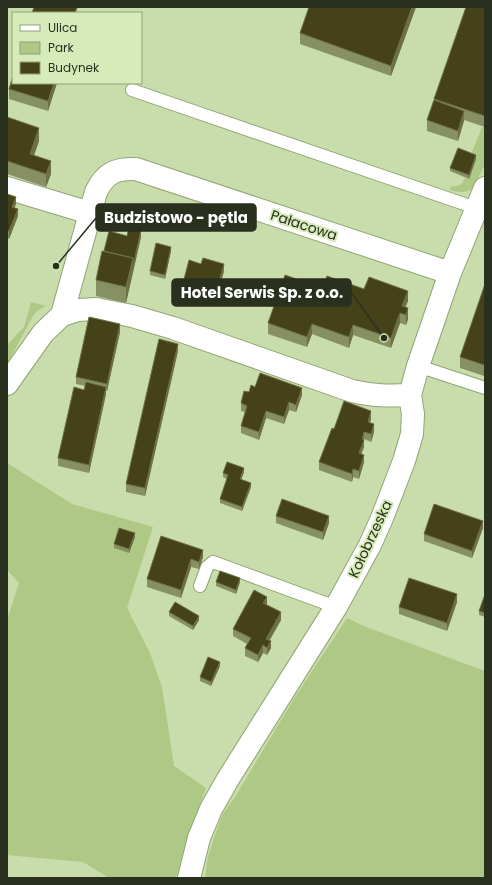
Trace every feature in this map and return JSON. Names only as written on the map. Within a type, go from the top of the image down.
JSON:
[{"type":"street","name":"Pałacowa","points":[[62,315],[96,192],[104,179],[112,172],[124,169],[136,169],[450,273]]},
{"type":"street","points":[[7,188],[90,213]]},
{"type":"street","name":"Kołobrzeska","points":[[190,872],[199,838],[211,809],[228,779],[336,606],[370,545],[404,461],[412,434],[413,414],[410,395],[418,366],[450,273],[485,188]]},
{"type":"street","points":[[7,384],[43,333],[62,315],[78,310],[96,309],[132,316],[181,331],[352,391],[379,396],[410,395]]},
{"type":"lane","points":[[132,90],[476,208]]},
{"type":"lane","points":[[418,366],[485,388]]},
{"type":"lane","points":[[200,586],[207,567],[213,562],[336,606]]},
{"type":"green space","points":[[482,127],[485,127],[485,164],[473,188],[464,192],[450,190],[451,186],[460,185],[465,178],[469,179],[476,159],[470,157]]},
{"type":"green space","points":[[31,302],[46,306],[37,311],[33,316],[7,364],[7,345],[24,327]]},
{"type":"green space","points":[[7,463],[72,504],[153,527],[127,608],[150,653],[162,687],[174,766],[206,788],[176,878],[109,878],[83,862],[7,855],[7,620],[19,583],[7,570]]},
{"type":"green space","points":[[347,618],[366,627],[485,671],[485,878],[205,878],[208,856],[222,815],[235,797],[295,697]]},
{"type":"building","points":[[34,7],[77,8],[75,12],[32,12]]},
{"type":"building","points":[[309,7],[412,7],[391,66],[300,33]]},
{"type":"building","points":[[466,7],[485,7],[485,116],[434,99]]},
{"type":"building","points":[[12,79],[12,84],[54,84],[48,101],[9,89]]},
{"type":"building","points":[[434,100],[464,111],[458,131],[427,120]]},
{"type":"building","points":[[7,117],[39,128],[30,154],[51,161],[46,174],[7,161]]},
{"type":"building","points":[[458,148],[476,155],[469,175],[450,168]]},
{"type":"building","points":[[7,194],[16,197],[12,207],[18,209],[9,231],[7,231]]},
{"type":"building","points":[[129,227],[141,230],[133,266],[133,258],[104,251],[109,231],[127,236]]},
{"type":"building","points":[[156,243],[171,247],[165,275],[150,271]]},
{"type":"building","points":[[102,251],[133,258],[126,287],[96,280]]},
{"type":"building","points":[[203,258],[224,264],[215,296],[195,292],[196,287],[183,283],[189,260],[201,264]]},
{"type":"building","points":[[285,275],[322,288],[327,276],[364,289],[369,277],[408,291],[402,306],[408,308],[406,315],[400,313],[391,338],[353,325],[349,337],[312,324],[307,337],[268,323]]},
{"type":"building","points":[[485,284],[485,363],[484,365],[460,357]]},
{"type":"building","points":[[89,317],[120,324],[107,384],[76,377]]},
{"type":"building","points":[[159,339],[178,344],[145,488],[126,484]]},
{"type":"building","points":[[260,373],[302,388],[296,405],[289,402],[284,417],[266,411],[259,432],[241,426],[247,406],[241,403],[244,391],[249,392],[251,385],[255,387]]},
{"type":"building","points":[[86,382],[106,387],[89,465],[58,458],[74,387],[84,390]]},
{"type":"building","points":[[344,401],[371,411],[368,422],[374,424],[371,434],[364,432],[362,439],[364,440],[359,453],[364,455],[359,471],[353,469],[352,474],[319,462],[332,428],[334,429]]},
{"type":"building","points":[[227,462],[244,468],[240,479],[251,483],[242,507],[220,499],[228,475],[223,473]]},
{"type":"building","points":[[282,499],[329,516],[323,532],[276,516]]},
{"type":"building","points":[[434,504],[483,521],[472,551],[424,534]]},
{"type":"building","points":[[119,528],[135,533],[129,549],[114,544]]},
{"type":"building","points":[[161,536],[203,550],[199,562],[191,559],[181,590],[147,579]]},
{"type":"building","points":[[220,571],[240,578],[236,590],[216,582]]},
{"type":"building","points":[[409,578],[457,594],[447,623],[399,607]]},
{"type":"building","points":[[254,590],[267,597],[263,603],[281,612],[266,639],[271,641],[267,648],[263,645],[258,655],[245,648],[251,638],[233,629]]},
{"type":"building","points":[[485,597],[485,613],[479,611]]},
{"type":"building","points":[[175,602],[199,616],[193,626],[169,612]]},
{"type":"building","points":[[208,657],[220,662],[211,682],[200,677]]},
{"type":"place","name":"Budzistowo - pętla","points":[[56,266]]},
{"type":"place","name":"Hotel Serwis Sp. z o.o.","points":[[384,338]]}]
